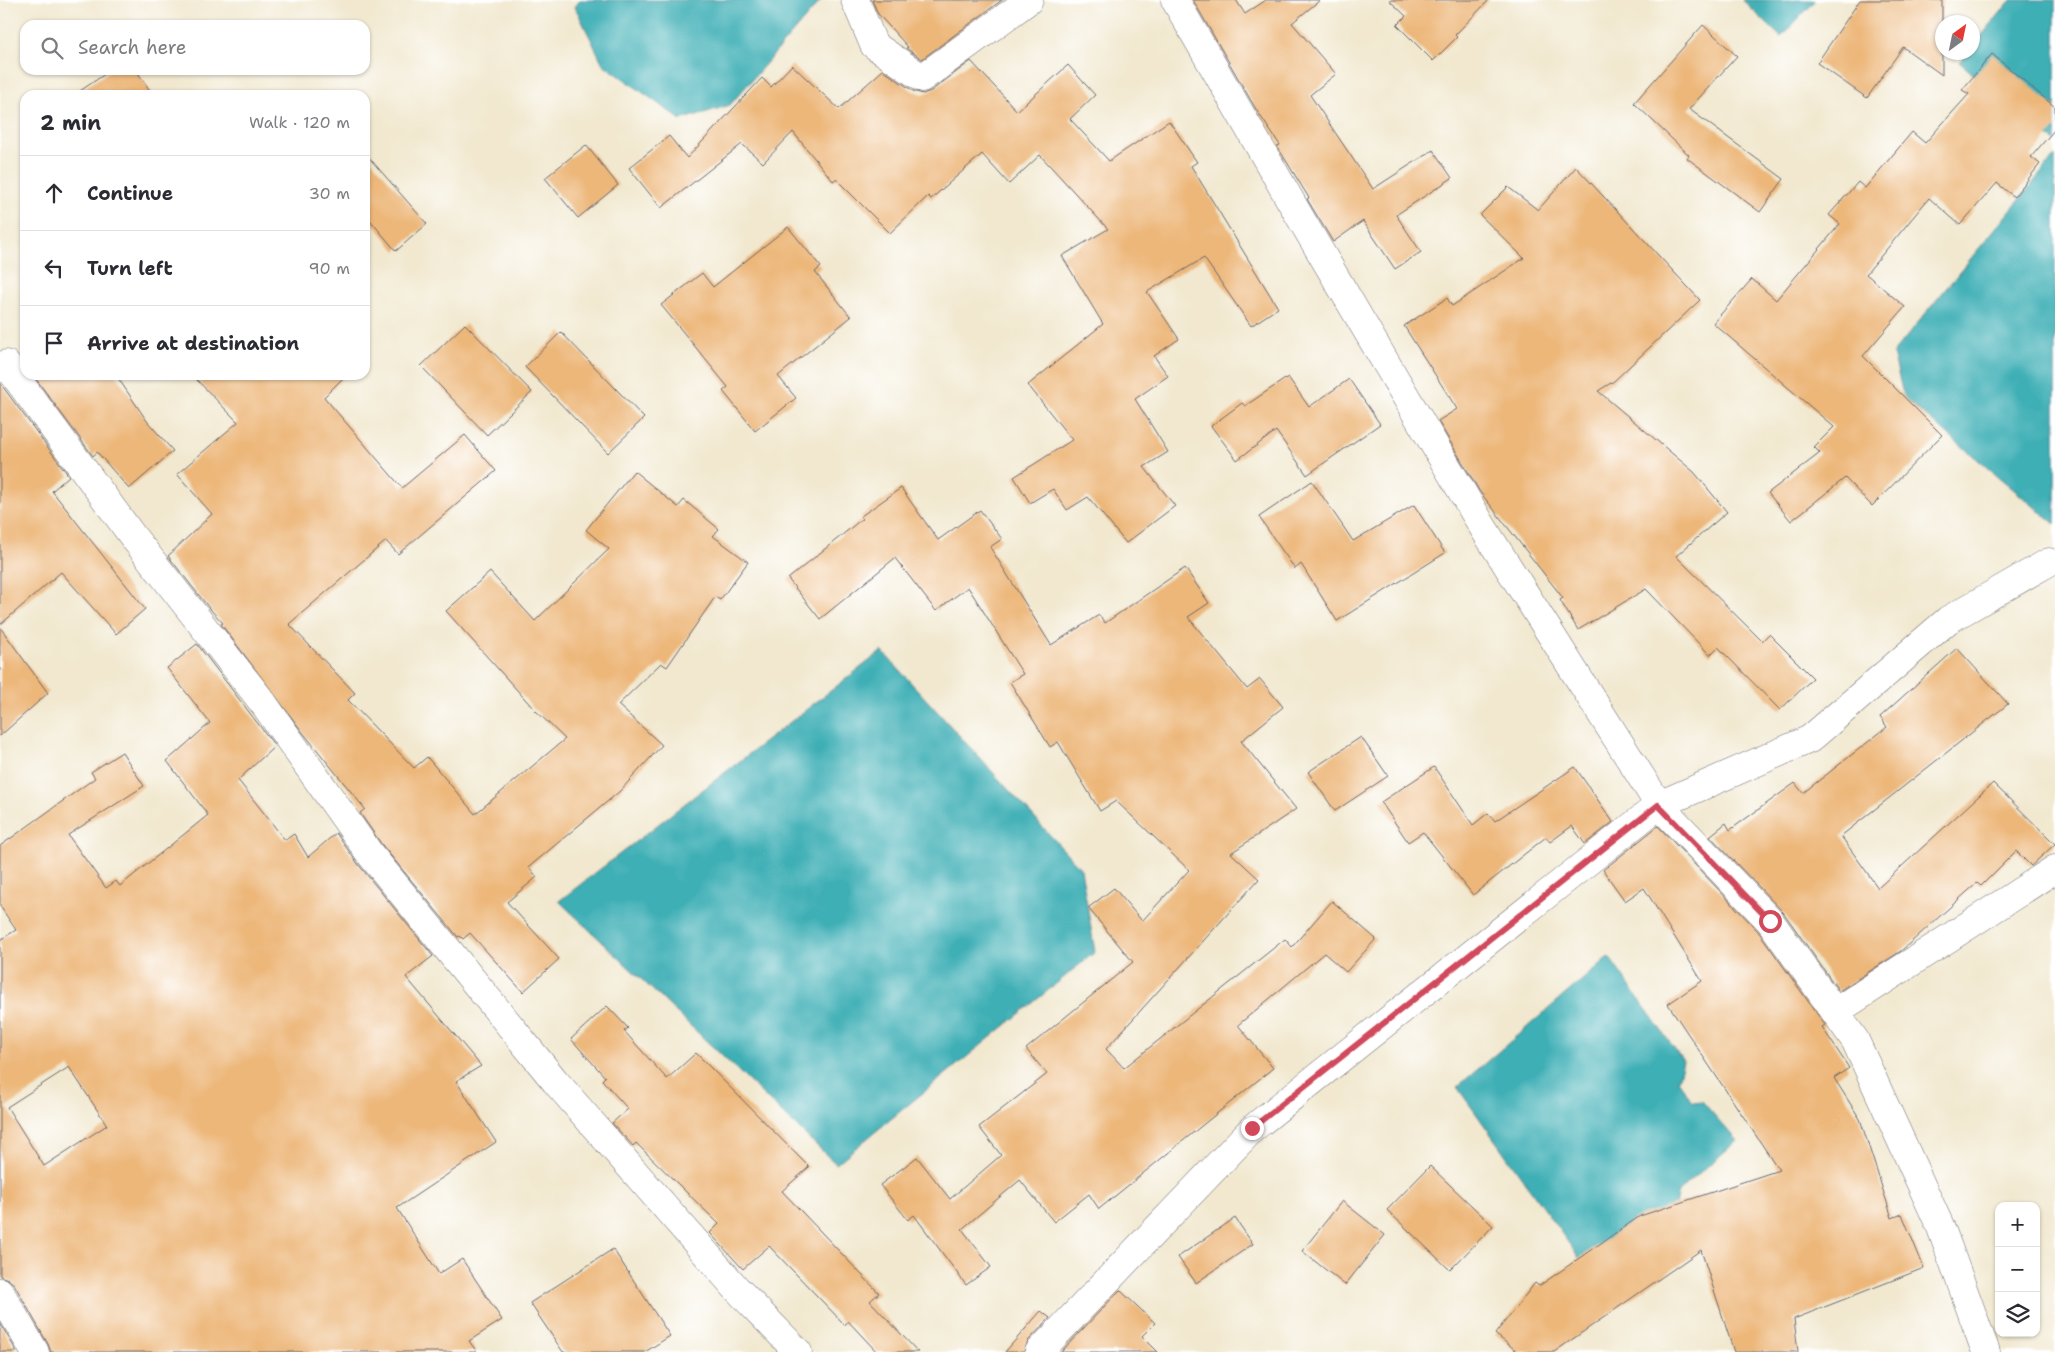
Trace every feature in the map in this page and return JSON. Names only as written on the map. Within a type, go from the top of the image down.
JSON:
[{"type":"street","points":[[855,0],[874,45],[922,78],[1030,0]]},
{"type":"street","points":[[1175,0],[1301,220],[1484,529],[1658,805],[1770,921],[1855,1040],[1941,1228],[1986,1352]]},
{"type":"street","points":[[2,363],[134,538],[264,704],[370,854],[555,1081],[736,1288],[798,1352]]},
{"type":"street","points":[[1039,1352],[1252,1128],[1658,805],[1810,739],[1948,620],[2049,562]]},
{"type":"street","points":[[1835,1012],[2055,868]]},
{"type":"street","points":[[0,1292],[35,1352]]},
{"type":"water","points":[[580,0],[821,0],[730,105],[681,120],[603,64],[575,7]]},
{"type":"water","points":[[1742,0],[1816,0],[1781,37]]},
{"type":"water","points":[[2011,0],[2055,0],[2055,142],[1959,62],[1961,60],[1980,60],[1980,38]]},
{"type":"water","points":[[2055,156],[2055,524],[1904,398],[1893,353]]},
{"type":"water","points":[[882,651],[1081,869],[1095,952],[836,1164],[559,901]]},
{"type":"water","points":[[1609,957],[1683,1061],[1678,1081],[1693,1102],[1702,1101],[1737,1141],[1678,1192],[1670,1229],[1590,1273],[1457,1087]]},
{"type":"building","points":[[872,0],[1002,0],[922,59],[906,48],[908,47],[878,14]]},
{"type":"building","points":[[1193,0],[1236,0],[1245,14],[1266,0],[1320,0],[1292,23],[1336,74],[1310,95],[1373,189],[1433,150],[1452,178],[1396,215],[1421,252],[1395,269],[1363,221],[1333,242],[1277,146],[1280,145],[1257,111]]},
{"type":"building","points":[[1389,0],[1489,0],[1433,61],[1397,25],[1406,16]]},
{"type":"building","points":[[1860,0],[1942,0],[1942,15],[1935,15],[1935,60],[1942,60],[1942,75],[1903,47],[1867,98],[1817,63]]},
{"type":"building","points":[[1703,25],[1737,56],[1689,109],[1784,179],[1760,212],[1687,158],[1689,155],[1634,103]]},
{"type":"building","points":[[1992,54],[2055,107],[2055,129],[2031,157],[2040,164],[2014,197],[1997,183],[1960,225],[1929,198],[1866,274],[1905,307],[1863,356],[1942,435],[1872,506],[1845,478],[1791,521],[1768,493],[1820,453],[1814,447],[1834,427],[1713,323],[1752,279],[1776,300],[1840,224],[1829,215],[1858,182],[1865,188],[1912,132],[1925,143],[1969,94],[1962,90]]},
{"type":"building","points":[[971,61],[1017,111],[1068,65],[1095,95],[1070,119],[1109,161],[1169,121],[1197,162],[1191,166],[1278,308],[1251,326],[1204,258],[1147,292],[1179,339],[1154,356],[1168,376],[1135,399],[1168,452],[1144,467],[1175,506],[1126,543],[1088,497],[1067,510],[1053,489],[1030,503],[1014,477],[1072,440],[1028,385],[1103,324],[1062,256],[1108,229],[1040,155],[1009,184],[982,154],[931,199],[928,196],[890,233],[836,179],[833,181],[793,132],[763,163],[742,144],[661,208],[629,168],[669,136],[687,158],[762,78],[771,87],[792,65],[839,109],[883,70],[913,91],[923,94],[931,91]]},
{"type":"building","points":[[104,75],[139,75],[150,90],[81,90]]},
{"type":"building","points":[[586,145],[618,185],[578,218],[545,178]]},
{"type":"building","points":[[370,159],[427,224],[396,251],[370,220]]},
{"type":"building","points":[[1576,167],[1700,300],[1614,381],[1598,391],[1694,472],[1727,512],[1676,556],[1762,641],[1769,634],[1813,678],[1780,710],[1718,647],[1710,655],[1646,589],[1578,630],[1560,600],[1563,598],[1480,492],[1438,421],[1457,409],[1404,326],[1447,298],[1452,306],[1524,258],[1480,215],[1508,187],[1538,210]]},
{"type":"building","points":[[788,227],[821,267],[815,272],[851,317],[778,376],[796,398],[755,431],[723,391],[728,387],[661,305],[702,273],[713,287]]},
{"type":"building","points":[[465,324],[532,392],[487,435],[421,366]]},
{"type":"building","points":[[561,332],[644,418],[608,453],[525,367]]},
{"type":"building","points":[[1288,377],[1309,407],[1349,379],[1380,424],[1307,475],[1276,431],[1237,460],[1211,426],[1242,403],[1245,406]]},
{"type":"building","points":[[37,380],[119,380],[147,421],[173,451],[129,489],[97,452],[93,456]]},
{"type":"building","points":[[197,380],[341,380],[324,397],[402,488],[465,435],[496,471],[398,554],[386,541],[289,624],[355,693],[348,700],[414,768],[427,757],[475,814],[565,739],[534,709],[446,611],[490,572],[535,621],[609,549],[586,530],[634,471],[678,507],[684,500],[719,529],[713,536],[748,562],[720,600],[715,597],[667,667],[661,663],[618,705],[662,745],[620,791],[529,867],[537,877],[507,902],[559,959],[523,992],[470,933],[463,939],[460,936],[458,937],[382,845],[360,813],[365,809],[301,730],[221,624],[223,623],[168,556],[212,514],[177,474],[238,422]]},
{"type":"building","points":[[0,383],[69,476],[52,491],[145,609],[116,634],[61,572],[0,625]]},
{"type":"building","points":[[1312,481],[1353,541],[1414,505],[1445,553],[1337,621],[1301,564],[1295,569],[1259,517]]},
{"type":"building","points":[[901,488],[938,540],[980,510],[1002,539],[990,547],[1051,645],[1099,615],[1105,623],[1185,568],[1209,603],[1188,617],[1247,689],[1260,679],[1283,707],[1241,741],[1296,809],[1231,853],[1259,879],[1106,1049],[1124,1068],[1285,939],[1292,947],[1332,901],[1376,939],[1346,972],[1324,953],[1238,1025],[1273,1068],[1099,1209],[1089,1194],[1054,1222],[1020,1180],[962,1229],[991,1267],[966,1285],[914,1215],[908,1220],[880,1185],[917,1157],[950,1199],[1001,1155],[979,1127],[1047,1074],[1026,1049],[1133,962],[1088,908],[1114,888],[1142,921],[1189,870],[1116,801],[1100,811],[1058,742],[1050,747],[1010,682],[1023,674],[968,587],[936,611],[895,558],[820,619],[788,579],[863,518],[861,516]]},
{"type":"building","points":[[0,627],[48,693],[0,736]]},
{"type":"building","points":[[197,644],[275,746],[238,780],[285,840],[294,834],[308,857],[336,833],[358,864],[433,956],[406,977],[481,1066],[456,1081],[496,1142],[397,1208],[439,1274],[462,1259],[502,1320],[469,1341],[477,1352],[51,1352],[14,1284],[0,1276],[0,940],[16,930],[0,906],[0,846],[95,778],[91,772],[122,752],[144,786],[68,835],[106,888],[116,881],[120,886],[208,815],[167,761],[210,723],[167,668]],"holes":[[[69,1067],[107,1125],[44,1166],[7,1107]]]},
{"type":"building","points":[[1957,648],[2008,704],[1841,836],[1878,888],[1993,783],[2055,844],[2031,866],[2016,851],[1981,886],[1977,883],[1901,951],[1839,991],[1783,912],[1710,836],[1726,823],[1730,830],[1795,783],[1803,793],[1887,727],[1880,717]]},
{"type":"building","points":[[1361,737],[1388,776],[1335,811],[1308,772]]},
{"type":"building","points":[[1434,767],[1473,825],[1488,813],[1495,821],[1575,767],[1613,822],[1585,844],[1572,826],[1550,842],[1546,837],[1473,895],[1423,832],[1408,842],[1381,802]]},
{"type":"building","points":[[1658,826],[1758,931],[1825,1025],[1822,1027],[1849,1068],[1834,1078],[1860,1119],[1892,1218],[1902,1214],[1924,1268],[1794,1319],[1798,1352],[1734,1352],[1701,1250],[1554,1352],[1518,1352],[1495,1334],[1535,1283],[1539,1286],[1640,1216],[1779,1170],[1668,1004],[1702,981],[1644,888],[1625,901],[1603,870]]},
{"type":"building","points":[[607,1006],[628,1028],[624,1031],[667,1079],[696,1053],[809,1167],[782,1191],[879,1293],[870,1301],[918,1352],[877,1352],[848,1321],[845,1325],[769,1246],[743,1269],[710,1233],[719,1224],[636,1143],[633,1146],[612,1123],[628,1109],[602,1080],[605,1077],[571,1039]]},
{"type":"building","points":[[1430,1166],[1493,1226],[1450,1270],[1387,1210]]},
{"type":"building","points":[[1342,1201],[1385,1235],[1345,1285],[1302,1251]]},
{"type":"building","points":[[1235,1218],[1253,1244],[1196,1283],[1178,1257]]},
{"type":"building","points":[[613,1249],[670,1336],[645,1352],[563,1352],[530,1303]]},
{"type":"building","points":[[1120,1290],[1155,1323],[1142,1336],[1158,1352],[1061,1352]]},
{"type":"building","points":[[1041,1311],[1050,1318],[1028,1341],[1024,1352],[1005,1352]]},
{"type":"building","points":[[0,1323],[17,1352],[0,1352]]},
{"type":"route","points":[[1252,1128],[1658,805],[1770,921]]}]
